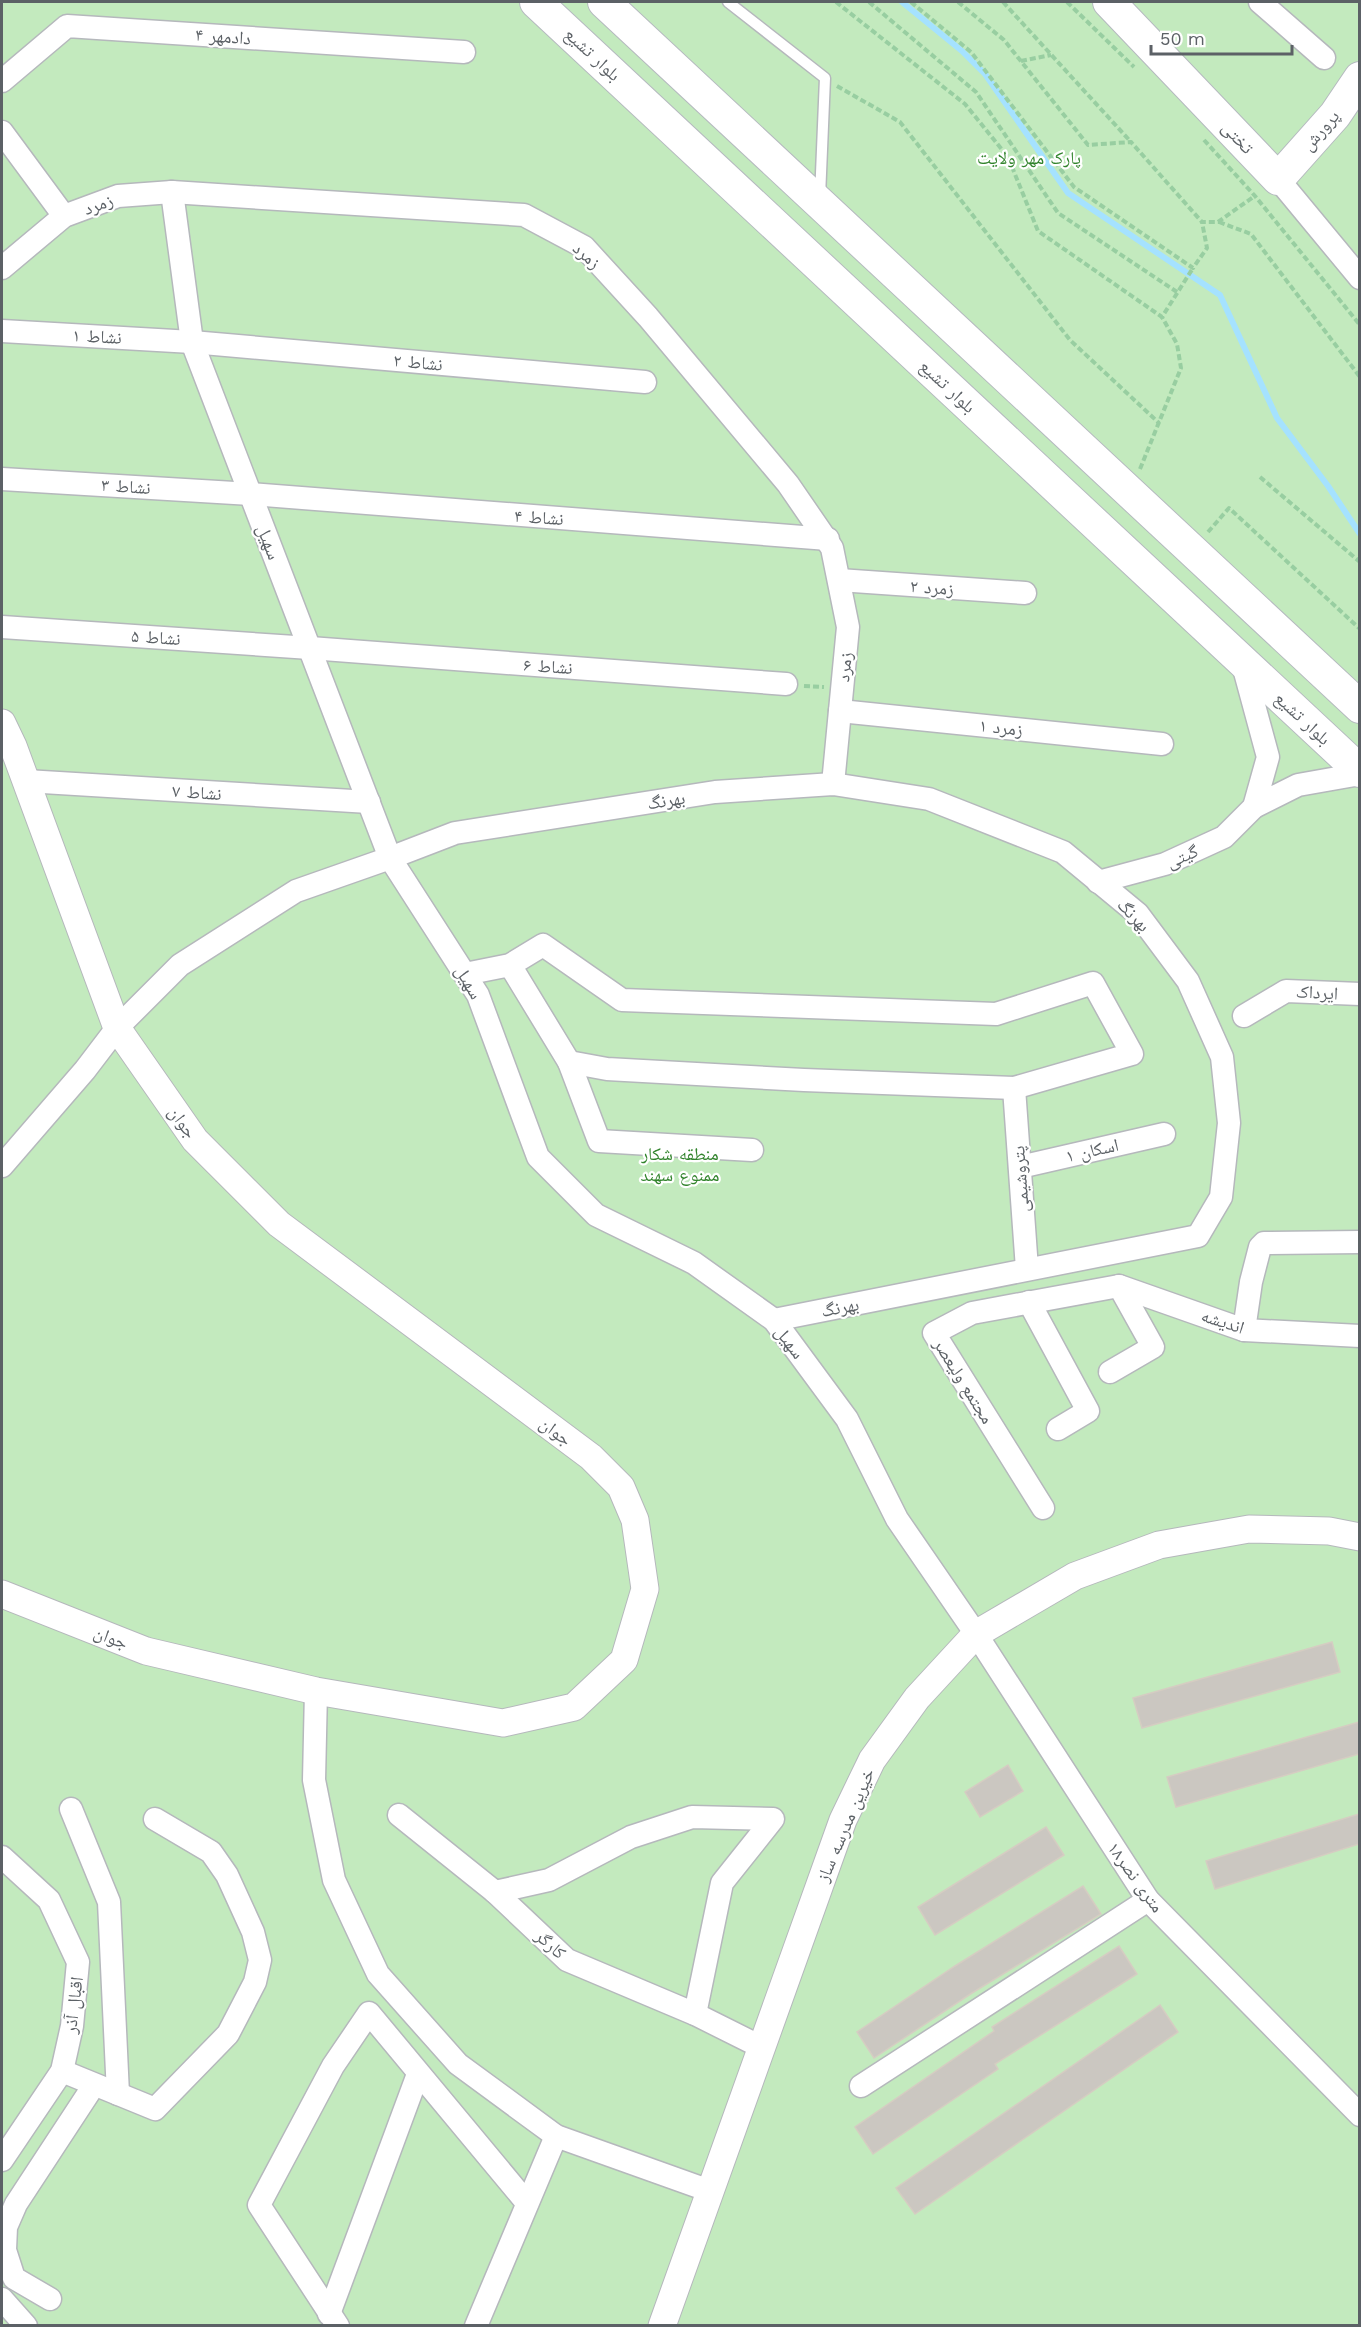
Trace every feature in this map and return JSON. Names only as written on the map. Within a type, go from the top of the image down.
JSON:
[{"type":"main road","name":"بلوار تشیع","points":[[536,2],[1359,772]]},
{"type":"main road","points":[[604,2],[1359,707]]},
{"type":"main road","name":"تختی","points":[[1109,2],[1266,188]]},
{"type":"main road","name":"پرورش","points":[[1266,188],[1335,115],[1359,78]]},
{"type":"street","points":[[1260,2],[1324,58]]},
{"type":"street","name":"دادمهر ۴","points":[[2,81],[68,26],[464,52]]},
{"type":"street","points":[[2,132],[64,216]]},
{"type":"street","name":"تختی","points":[[1266,188],[1359,279]]},
{"type":"street","name":"زمرد","points":[[2,268],[64,216],[118,196],[172,192],[524,215],[584,247],[648,317],[788,483],[828,539],[832,548],[848,627],[833,784]]},
{"type":"street","name":"سهیل","points":[[172,192],[192,342],[390,858],[478,995],[538,1157],[596,1215],[694,1263],[774,1320],[847,1419],[897,1519],[976,1634]]},
{"type":"street","name":"نشاط ۱","points":[[2,331],[192,342]]},
{"type":"street","name":"نشاط ۲","points":[[192,342],[645,382]]},
{"type":"street","name":"نشاط ۳","points":[[2,479],[250,494]]},
{"type":"street","name":"نشاط ۴","points":[[250,494],[828,539]]},
{"type":"street","name":"زمرد ۲","points":[[839,580],[1025,593]]},
{"type":"street","name":"نشاط ۵","points":[[2,627],[310,648]]},
{"type":"street","name":"نشاط ۶","points":[[310,648],[786,684]]},
{"type":"street","name":"گیتی","points":[[1241,660],[1268,758],[1254,807]]},
{"type":"street","name":"زمرد ۱","points":[[840,711],[1162,744]]},
{"type":"street","name":"جوان","points":[[2,723],[14,746],[117,1028],[195,1140],[279,1224],[591,1457],[621,1487],[635,1520],[645,1589],[624,1660],[574,1707],[503,1723],[316,1691],[146,1651],[2,1594]]},
{"type":"street","name":"گیتی","points":[[1098,882],[1165,864],[1224,837],[1254,807],[1298,785],[1359,772]]},
{"type":"street","name":"نشاط ۷","points":[[26,781],[369,802]]},
{"type":"street","name":"بهرنگ","points":[[2,1166],[85,1070],[117,1028],[180,965],[296,891],[455,833],[714,792],[833,784],[929,799],[1063,852],[1138,914],[1188,981],[1222,1057],[1229,1123],[1221,1197],[1198,1236],[774,1320]]},
{"type":"street","points":[[465,974],[510,965],[543,945],[622,1000],[996,1014],[1093,983],[1132,1054],[1014,1088],[804,1080],[618,1069],[569,1062]]},
{"type":"street","points":[[510,965],[569,1062],[599,1140],[752,1150]]},
{"type":"street","name":"ایرداک","points":[[1244,1016],[1286,991],[1359,994]]},
{"type":"street","name":"پتروشیمی","points":[[1014,1088],[1027,1269]]},
{"type":"street","name":"اسکان ۱","points":[[1020,1167],[1164,1134]]},
{"type":"street","points":[[1244,1330],[1251,1282],[1260,1247],[1264,1243],[1359,1242]]},
{"type":"street","points":[[1110,1372],[1153,1347],[1123,1286]]},
{"type":"street","name":"اندیشه","points":[[1123,1286],[1244,1330],[1359,1335]]},
{"type":"street","name":"مجتمع ولیعصر","points":[[1043,1508],[934,1333],[972,1313],[1123,1286]]},
{"type":"street","points":[[1029,1302],[1088,1411],[1058,1429]]},
{"type":"street","name":"خیرین مدرسه ساز","points":[[662,2325],[843,1820],[873,1760],[916,1698],[976,1634],[1075,1576],[1159,1545],[1249,1529],[1329,1532],[1359,1537]]},
{"type":"street","name":"۱۸متری نصر","points":[[976,1634],[1148,1900],[1359,2115]]},
{"type":"street","points":[[316,1691],[314,1780],[334,1880],[378,1974],[458,2064],[556,2136],[710,2191]]},
{"type":"street","points":[[71,1809],[109,1902],[118,2094]]},
{"type":"street","name":"کارگر","points":[[399,1815],[495,1892],[567,1960],[695,2014],[761,2047]]},
{"type":"street","points":[[495,1892],[549,1880],[632,1837],[692,1817],[773,1819],[722,1883],[695,2014]]},
{"type":"street","points":[[63,2071],[154,2109],[228,2034],[255,1982],[260,1960],[249,1923],[227,1875],[211,1852],[155,1819]]},
{"type":"street","name":"اقبال آذر","points":[[2,1857],[49,1900],[78,1962],[72,2026],[63,2071],[2,2160]]},
{"type":"street","points":[[861,2086],[1148,1900]]},
{"type":"street","points":[[334,2320],[259,2205],[333,2066],[369,2013],[527,2203]]},
{"type":"street","points":[[334,2320],[418,2074]]},
{"type":"street","points":[[50,2300],[14,2278],[5,2250],[6,2227],[16,2204],[94,2085]]},
{"type":"street","points":[[476,2325],[556,2136]]},
{"type":"street","points":[[2,2298],[26,2325]]},
{"type":"lane","points":[[728,2],[825,78],[820,203]]},
{"type":"path","points":[[836,2],[965,104],[1008,157],[1038,231],[1162,317],[1177,344],[1181,368],[1130,493]]},
{"type":"path","points":[[869,2],[976,92],[1058,213],[1178,292]]},
{"type":"path","points":[[911,2],[971,52],[1074,187],[1193,268]]},
{"type":"path","points":[[958,2],[1004,40],[1088,145],[1131,142]]},
{"type":"path","points":[[1003,2],[1202,222],[1207,248],[1162,317]]},
{"type":"path","points":[[1067,2],[1134,68]]},
{"type":"path","points":[[1021,62],[1052,55]]},
{"type":"path","points":[[825,78],[900,122],[1070,340],[1159,423]]},
{"type":"path","points":[[1199,135],[1266,188],[1359,325]]},
{"type":"path","points":[[1218,222],[1266,188]]},
{"type":"path","points":[[1202,222],[1218,222],[1251,234],[1359,377]]},
{"type":"path","points":[[1260,477],[1359,561]]},
{"type":"path","points":[[1192,550],[1229,508],[1359,629]]},
{"type":"path","points":[[786,684],[842,688]]},
{"type":"green space","name":"منطقه شکار ممنوع سهند","points":[[2,2],[1359,2],[1359,2325],[2,2326]]},
{"type":"building","points":[[1332,1642],[1340,1672],[1142,1728],[1133,1698]]},
{"type":"building","points":[[1359,1722],[1359,1754],[1176,1807],[1167,1777]]},
{"type":"building","points":[[1008,1765],[1023,1791],[980,1817],[965,1792]]},
{"type":"building","points":[[1359,1814],[1359,1844],[1215,1889],[1206,1861]]},
{"type":"building","points":[[1046,1827],[1064,1855],[935,1935],[918,1907]]},
{"type":"building","points":[[1083,1886],[1101,1914],[972,1993],[874,2058],[857,2032],[955,1966]]},
{"type":"building","points":[[1119,1946],[1137,1974],[995,2064],[998,2069],[873,2154],[855,2127],[994,2031],[992,2027]]},
{"type":"building","points":[[1160,2005],[1178,2032],[915,2214],[896,2188]]},
{"type":"waterway","points":[[902,2],[962,51],[985,74],[1068,193],[1220,295],[1277,418],[1328,486],[1360,534]]},
{"type":"park label","name":"پارک مهر ولایت","points":[[1029,157]]}]
